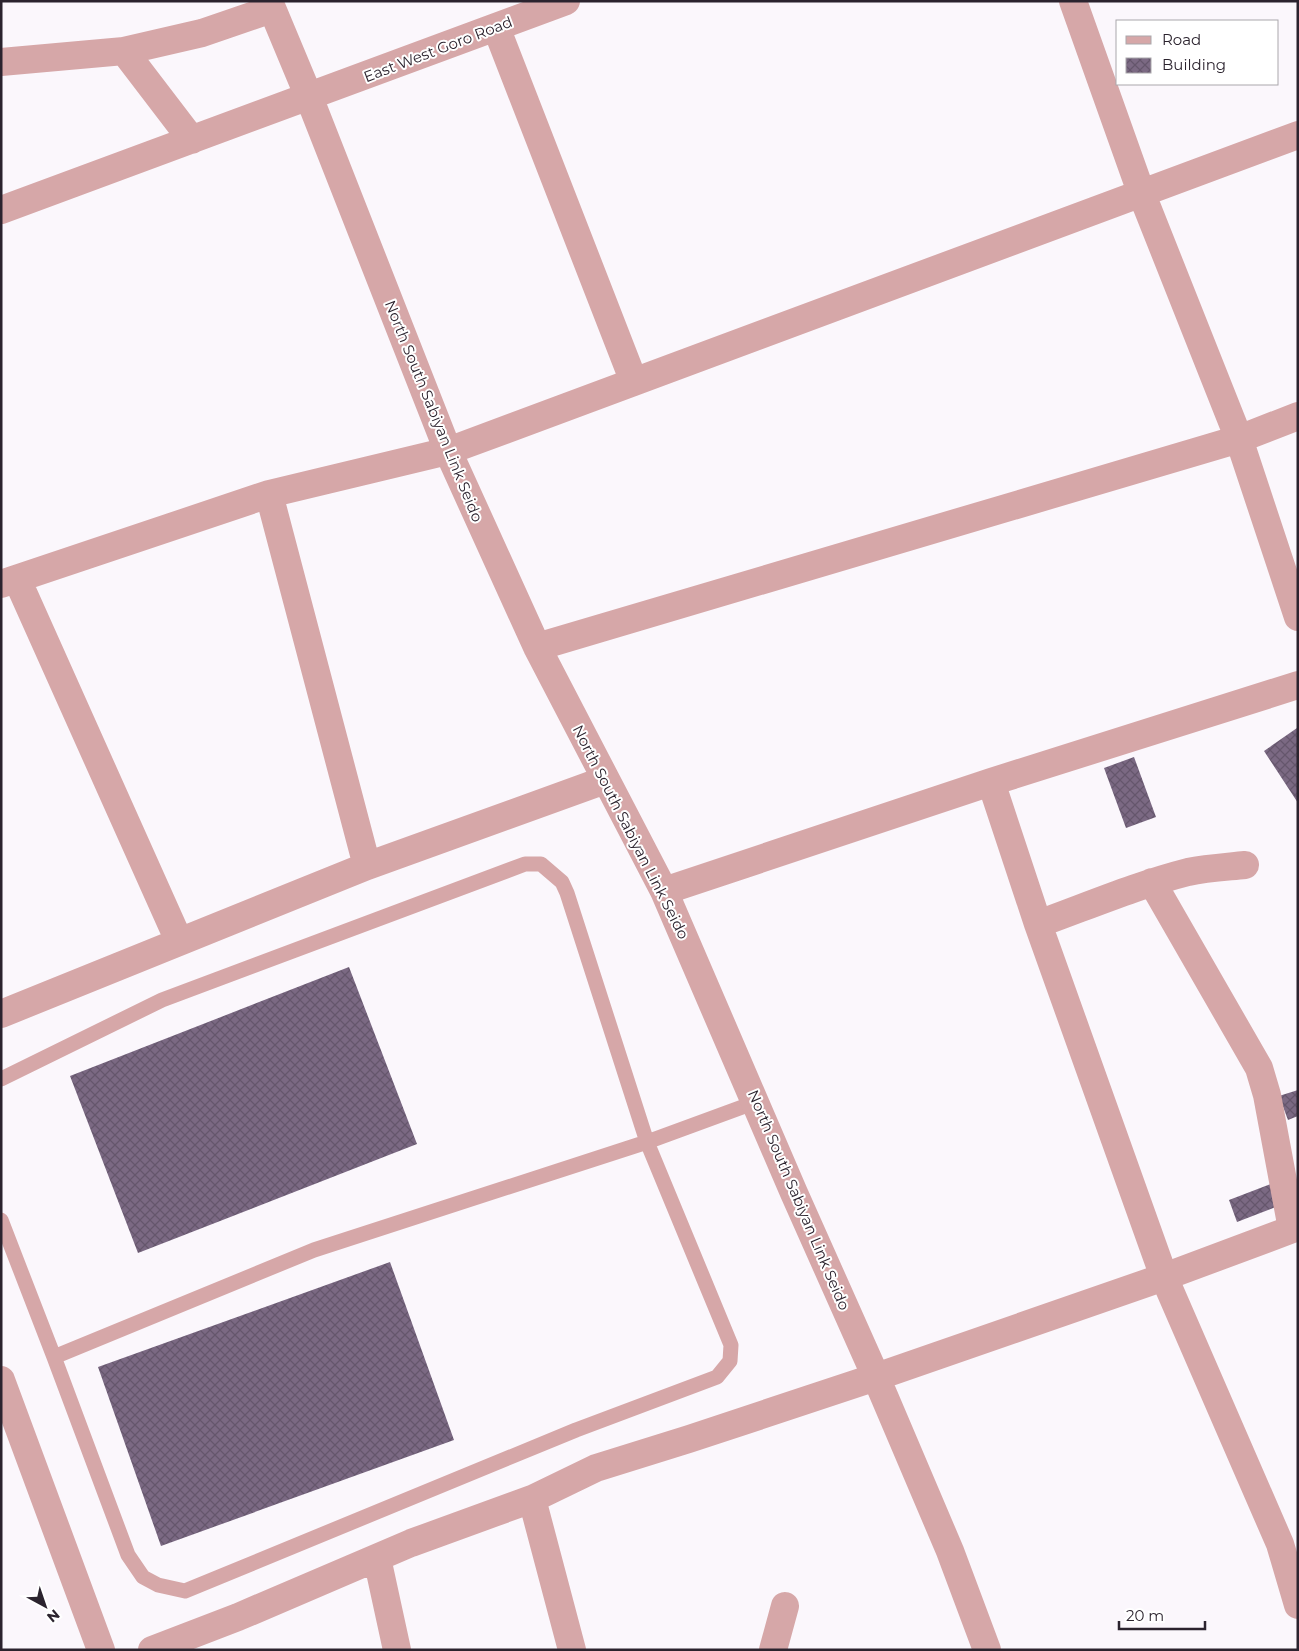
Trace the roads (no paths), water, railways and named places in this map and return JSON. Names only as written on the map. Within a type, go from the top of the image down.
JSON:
[{"type":"street","name":"East West Goro Road","points":[[1,210],[566,1]]},
{"type":"street","points":[[1073,1],[1141,192],[1239,439],[1298,617]]},
{"type":"street","points":[[1,62],[124,50],[202,33],[271,5]]},
{"type":"street","name":"North South Sabiyan Link Seido","points":[[271,5],[448,451],[537,647],[664,891],[794,1193],[876,1377],[950,1551],[987,1650]]},
{"type":"street","points":[[496,27],[634,382]]},
{"type":"street","points":[[124,50],[192,140]]},
{"type":"street","points":[[179,941],[9,581],[269,494],[448,451],[1298,135]]},
{"type":"street","points":[[537,647],[1239,439],[1298,416]]},
{"type":"street","points":[[269,494],[367,866]]},
{"type":"street","points":[[664,891],[991,782],[1298,685]]},
{"type":"street","points":[[1,1014],[367,866],[605,780]]},
{"type":"street","points":[[991,782],[1038,924],[1164,1278],[1289,1542],[1298,1605]]},
{"type":"street","points":[[1038,924],[1152,882],[1206,868],[1245,865]]},
{"type":"street","points":[[152,1650],[238,1617],[410,1543],[532,1498],[596,1468],[876,1377],[1164,1278],[1295,1228],[1260,1068],[1152,882]]},
{"type":"street","points":[[1,1380],[101,1650]]},
{"type":"street","points":[[532,1498],[572,1650]]},
{"type":"street","points":[[377,1558],[397,1650]]},
{"type":"street","points":[[773,1650],[785,1606]]},
{"type":"lane","points":[[1,1079],[162,1000],[525,864],[541,864],[562,882],[567,893],[646,1142],[731,1345],[730,1361],[717,1376],[576,1430],[185,1591],[158,1585],[143,1577],[128,1555],[1,1220]]},
{"type":"lane","points":[[54,1357],[314,1250],[646,1142],[756,1102]]}]
